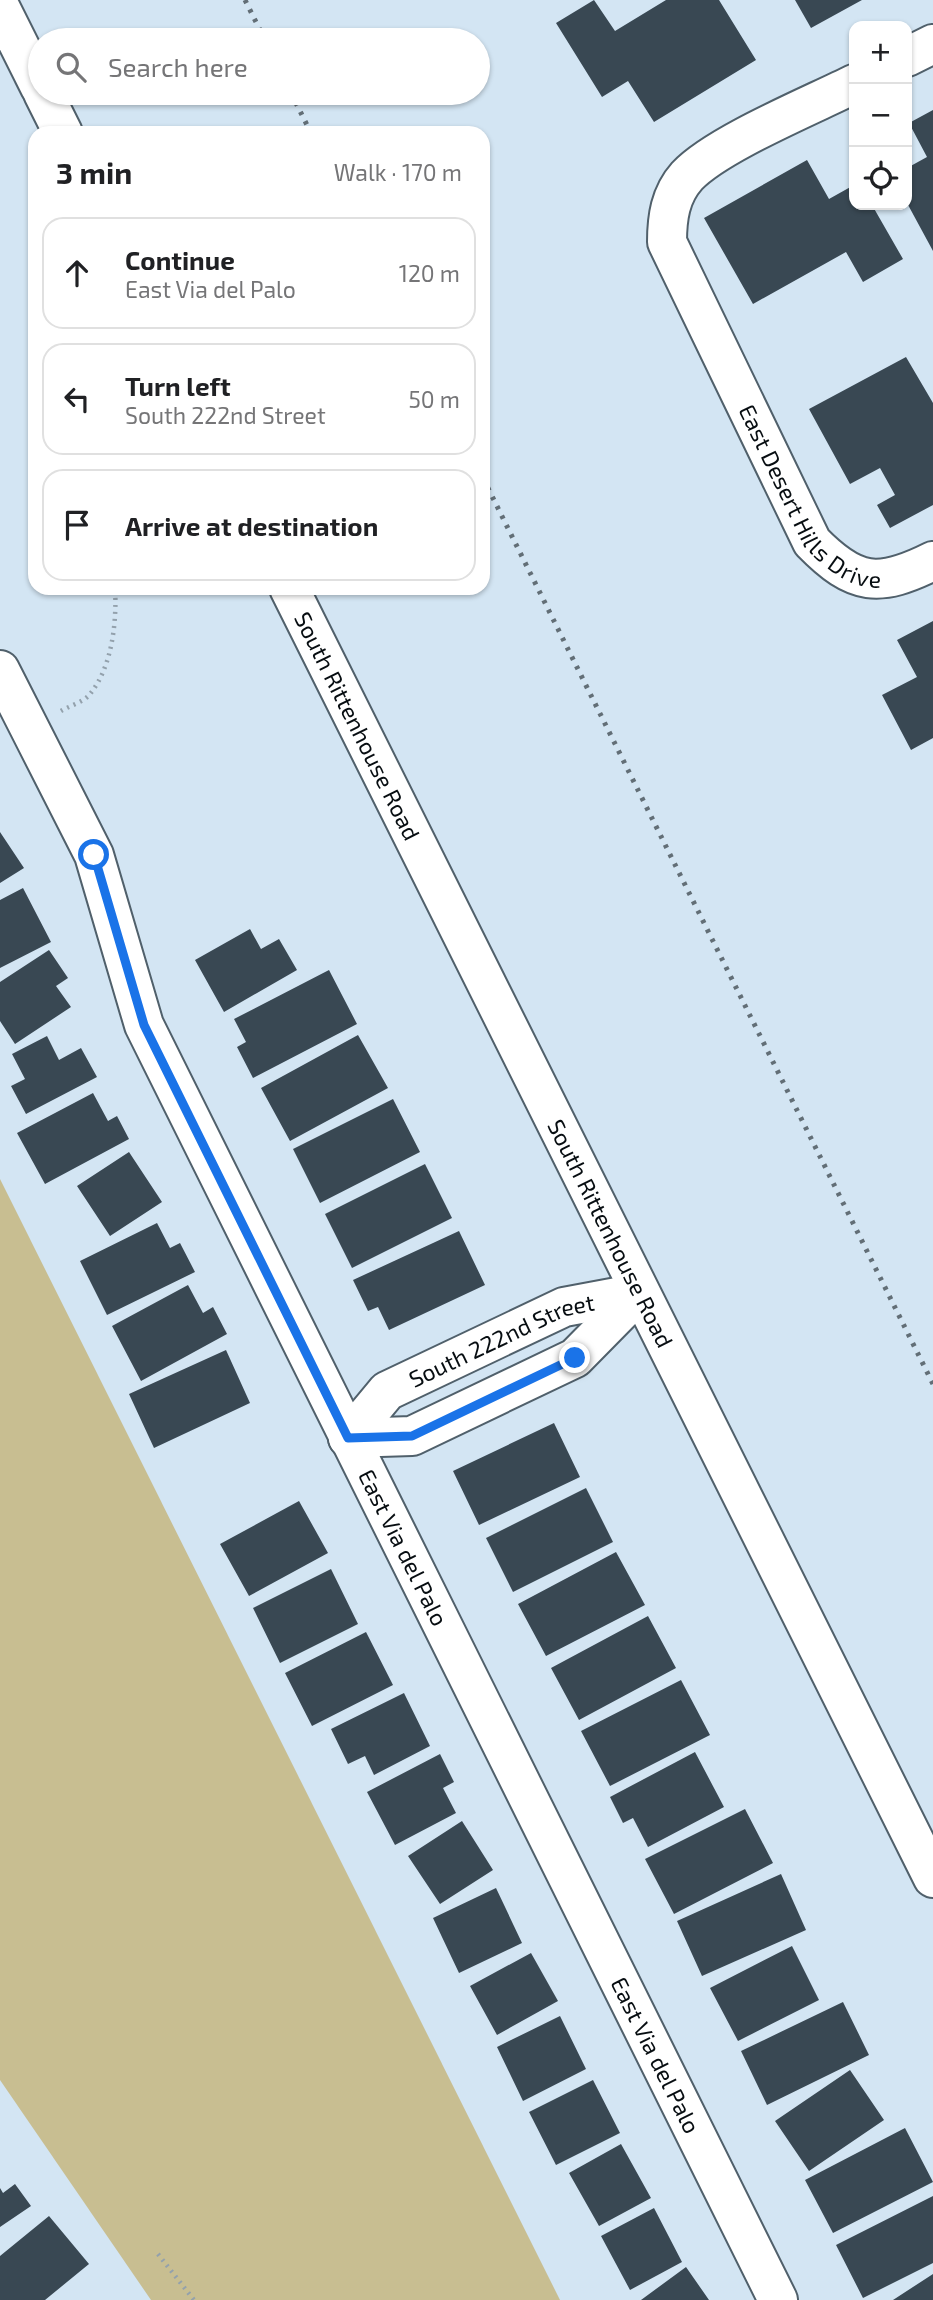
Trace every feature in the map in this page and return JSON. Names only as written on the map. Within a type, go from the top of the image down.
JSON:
[{"type":"street","points":[[0,7],[28,64]]},
{"type":"street","points":[[912,54],[933,44]]},
{"type":"street","name":"East Desert Hills Drive","points":[[849,87],[720,152],[687,177],[667,213],[667,242],[812,542],[835,566],[868,580],[902,577],[933,561]]},
{"type":"street","points":[[49,105],[60,126]]},
{"type":"street","name":"South Rittenhouse Road","points":[[292,595],[933,1878]]},
{"type":"street","name":"East Via del Palo","points":[[0,670],[94,855],[144,1025],[778,2300]]},
{"type":"street","name":"South 222nd Street","points":[[348,1438],[387,1391],[565,1307],[639,1293]]},
{"type":"street","name":"South 222nd Street","points":[[348,1438],[412,1436],[575,1358],[639,1293]]},
{"type":"path","points":[[30,728],[89,695],[109,656],[117,607],[116,595]]},
{"type":"path","points":[[158,2254],[194,2300]]},
{"type":"shaded area","points":[[0,1179],[560,2300],[151,2300],[0,2080]]},
{"type":"building","points":[[594,0],[615,31],[666,0],[719,0],[756,60],[654,122],[628,81],[602,97],[556,23]]},
{"type":"building","points":[[795,0],[862,0],[811,28]]},
{"type":"building","points":[[933,110],[933,251],[911,210],[912,165],[927,157],[912,129],[912,121]]},
{"type":"building","points":[[807,160],[829,199],[849,188],[849,210],[875,210],[903,259],[863,282],[846,252],[753,304],[704,218]]},
{"type":"building","points":[[906,357],[933,403],[933,505],[890,528],[877,505],[895,495],[880,468],[850,484],[809,409]]},
{"type":"building","points":[[933,621],[933,738],[911,750],[882,695],[917,677],[897,640]]},
{"type":"building","points":[[0,832],[24,868],[0,883]]},
{"type":"building","points":[[23,888],[51,942],[0,968],[0,900]]},
{"type":"building","points":[[250,929],[261,949],[279,939],[297,970],[224,1012],[195,960]]},
{"type":"building","points":[[49,950],[68,978],[56,986],[71,1007],[15,1044],[0,1021],[0,982]]},
{"type":"building","points":[[329,970],[357,1024],[253,1078],[237,1047],[246,1042],[234,1019]]},
{"type":"building","points":[[358,1035],[388,1088],[290,1141],[261,1088]]},
{"type":"building","points":[[47,1036],[59,1060],[81,1048],[97,1077],[26,1114],[11,1086],[25,1079],[12,1054]]},
{"type":"building","points":[[93,1093],[108,1121],[117,1116],[129,1139],[45,1184],[17,1133]]},
{"type":"building","points":[[393,1099],[420,1152],[320,1203],[293,1149]]},
{"type":"building","points":[[129,1152],[162,1202],[110,1236],[77,1186]]},
{"type":"building","points":[[425,1164],[452,1218],[352,1268],[325,1214]]},
{"type":"building","points":[[157,1223],[170,1248],[180,1243],[195,1272],[107,1315],[80,1261]]},
{"type":"building","points":[[459,1231],[485,1285],[389,1330],[378,1307],[368,1311],[353,1280]]},
{"type":"building","points":[[188,1285],[203,1313],[213,1307],[227,1334],[141,1381],[112,1326]]},
{"type":"building","points":[[226,1350],[250,1403],[154,1448],[129,1394]]},
{"type":"building","points":[[554,1423],[580,1477],[479,1525],[453,1471]]},
{"type":"building","points":[[586,1488],[613,1542],[513,1592],[486,1538]]},
{"type":"building","points":[[299,1501],[328,1553],[249,1596],[220,1544]]},
{"type":"building","points":[[616,1552],[645,1605],[546,1656],[518,1604]]},
{"type":"building","points":[[331,1569],[358,1624],[280,1663],[253,1608]]},
{"type":"building","points":[[648,1616],[676,1668],[579,1720],[551,1668]]},
{"type":"building","points":[[366,1632],[393,1685],[312,1726],[285,1673]]},
{"type":"building","points":[[681,1680],[710,1735],[610,1786],[581,1731]]},
{"type":"building","points":[[404,1693],[430,1746],[374,1775],[365,1756],[348,1764],[331,1729]]},
{"type":"building","points":[[695,1752],[724,1807],[648,1847],[633,1818],[623,1823],[610,1797]]},
{"type":"building","points":[[440,1754],[454,1782],[443,1788],[456,1813],[395,1845],[367,1792]]},
{"type":"building","points":[[745,1809],[773,1863],[674,1914],[645,1859]]},
{"type":"building","points":[[462,1821],[493,1870],[440,1904],[408,1856]]},
{"type":"building","points":[[781,1874],[806,1930],[702,1976],[677,1921]]},
{"type":"building","points":[[496,1888],[522,1943],[459,1973],[433,1918]]},
{"type":"building","points":[[792,1946],[819,2000],[738,2041],[710,1988]]},
{"type":"building","points":[[531,1953],[558,2001],[497,2035],[470,1986]]},
{"type":"building","points":[[843,2002],[869,2055],[767,2105],[741,2051]]},
{"type":"building","points":[[560,2016],[586,2069],[523,2101],[497,2047]]},
{"type":"building","points":[[850,2070],[884,2120],[809,2171],[775,2121]]},
{"type":"building","points":[[593,2080],[620,2133],[556,2165],[529,2112]]},
{"type":"building","points":[[905,2128],[933,2182],[833,2233],[805,2180]]},
{"type":"building","points":[[621,2144],[651,2198],[599,2226],[569,2173]]},
{"type":"building","points":[[15,2184],[31,2206],[0,2227],[0,2188],[3,2193]]},
{"type":"building","points":[[933,2196],[933,2263],[863,2298],[836,2245]]},
{"type":"building","points":[[654,2208],[682,2262],[630,2290],[601,2236]]},
{"type":"building","points":[[49,2216],[89,2264],[45,2300],[0,2300],[0,2256]]},
{"type":"building","points":[[686,2267],[709,2300],[641,2300]]},
{"type":"building","points":[[933,2274],[933,2300],[893,2300]]},
{"type":"railway","points":[[245,0],[259,28]]},
{"type":"railway","points":[[297,105],[308,126]]},
{"type":"railway","points":[[490,492],[933,1384]]},
{"type":"route","points":[[94,855],[144,1025],[348,1438],[412,1436],[575,1358]]}]
